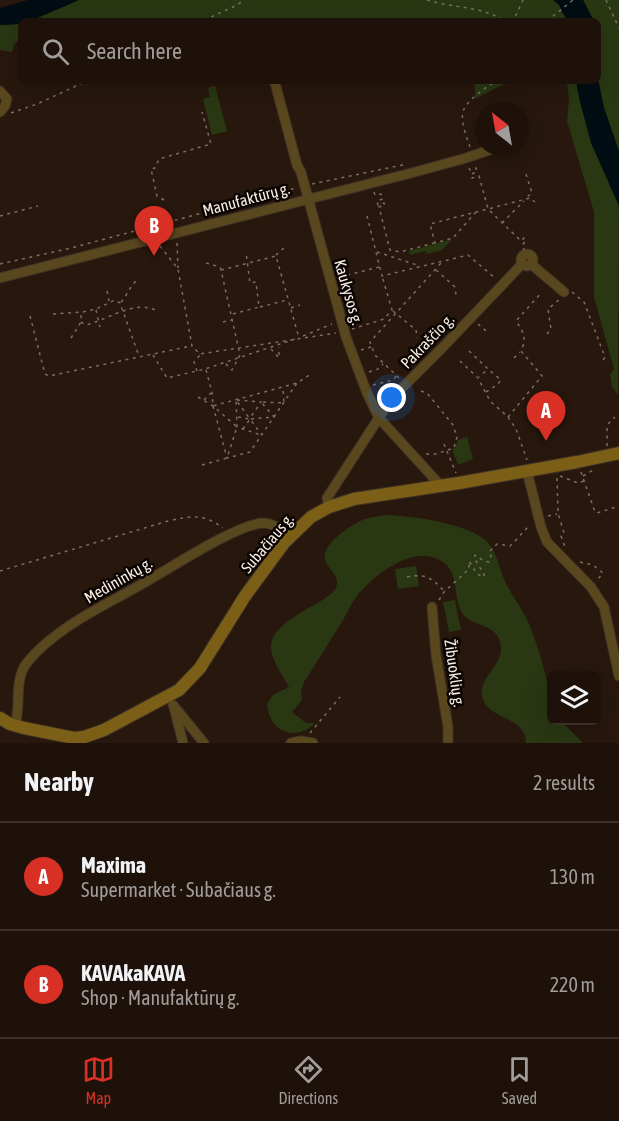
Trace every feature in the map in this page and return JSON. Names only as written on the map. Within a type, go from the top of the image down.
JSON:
[{"type":"street","name":"Kaukysos g.","points":[[275,84],[345,332],[364,388],[379,418],[441,486]]},
{"type":"street","points":[[0,91],[7,99],[1,110]]},
{"type":"street","name":"Manufaktūrų g.","points":[[0,278],[475,155]]},
{"type":"street","points":[[527,260],[564,291]]},
{"type":"street","name":"Pakraščio g.","points":[[329,507],[327,498],[391,399],[527,260]]},
{"type":"street","name":"Subačiaus g.","points":[[0,718],[15,726],[74,738],[104,730],[171,701],[193,678],[257,578],[290,537],[311,517],[329,507],[354,499],[459,483],[613,454]]},
{"type":"street","points":[[532,470],[539,518],[547,542],[591,587],[604,607],[619,676]]},
{"type":"street","name":"Medininkų g.","points":[[15,726],[19,714],[19,683],[22,670],[43,646],[76,621],[229,535],[250,526],[265,523],[279,527],[290,537]]},
{"type":"street","name":"Žibuoklių g.","points":[[432,607],[436,655],[448,727],[448,743]]},
{"type":"street","points":[[171,701],[183,743]]},
{"type":"street","points":[[171,701],[204,743]]},
{"type":"street","points":[[291,743],[309,742]]},
{"type":"path","points":[[209,18],[218,12],[235,7],[244,0]]},
{"type":"path","points":[[427,0],[481,11],[500,18]]},
{"type":"path","points":[[514,18],[523,0]]},
{"type":"path","points":[[552,18],[573,0]]},
{"type":"path","points":[[606,0],[619,28]]},
{"type":"path","points":[[1,110],[10,113],[20,111],[80,84]]},
{"type":"path","points":[[470,147],[463,116],[464,109],[491,84]]},
{"type":"path","points":[[164,200],[157,196],[151,169],[155,168],[159,159],[211,144],[202,112]]},
{"type":"path","points":[[466,158],[470,170],[476,168],[477,172],[471,174],[472,178],[479,176],[488,209],[521,242],[524,238],[526,241],[522,245],[527,260]]},
{"type":"path","points":[[0,264],[82,245],[304,186],[413,163]]},
{"type":"path","points":[[502,223],[532,193],[526,174]]},
{"type":"path","points":[[372,183],[375,195],[381,194],[383,199],[377,201],[378,205],[384,203],[385,206],[379,207],[390,250],[400,252],[453,238],[476,212]]},
{"type":"path","points":[[435,243],[430,224],[530,198],[535,202]]},
{"type":"path","points":[[0,216],[38,206]]},
{"type":"path","points":[[367,216],[392,310],[416,330],[417,338]]},
{"type":"path","points":[[174,233],[178,246],[178,269],[192,346],[200,354]]},
{"type":"path","points":[[154,238],[178,269]]},
{"type":"path","points":[[287,245],[277,252],[276,256],[299,338]]},
{"type":"path","points":[[376,251],[420,267]]},
{"type":"path","points":[[246,252],[250,283],[256,282],[259,307]]},
{"type":"path","points":[[382,276],[468,255],[503,284]]},
{"type":"path","points":[[221,270],[276,256]]},
{"type":"path","points":[[406,384],[375,355],[370,342],[443,261]]},
{"type":"path","points":[[206,263],[220,267],[239,347],[240,355],[232,370],[225,363]]},
{"type":"path","points":[[330,279],[380,266]]},
{"type":"path","points":[[435,269],[454,287],[456,295]]},
{"type":"path","points":[[120,303],[127,297],[134,282],[139,279]]},
{"type":"path","points":[[106,291],[109,302]]},
{"type":"path","points":[[547,334],[551,329],[548,309],[563,296],[564,291],[572,291],[584,302],[605,357],[601,364]]},
{"type":"path","points":[[516,321],[542,292]]},
{"type":"path","points":[[53,314],[96,309],[115,300],[120,303],[139,357]]},
{"type":"path","points":[[231,314],[287,300]]},
{"type":"path","points":[[290,308],[300,305]]},
{"type":"path","points":[[81,322],[86,325],[99,322],[123,311],[150,308],[155,310]]},
{"type":"path","points":[[96,309],[100,327]]},
{"type":"path","points":[[197,371],[194,362],[200,354],[345,332],[384,319],[392,310]]},
{"type":"path","points":[[71,338],[81,322],[81,312]]},
{"type":"path","points":[[30,316],[45,374],[49,376],[192,346]]},
{"type":"path","points":[[471,318],[486,331]]},
{"type":"path","points":[[513,319],[525,335],[521,351],[514,358]]},
{"type":"path","points":[[224,322],[232,320]]},
{"type":"path","points":[[153,354],[168,378],[270,349],[342,320]]},
{"type":"path","points":[[270,349],[279,358],[279,345]]},
{"type":"path","points":[[352,353],[372,346]]},
{"type":"path","points":[[468,351],[501,380],[497,386],[485,393]]},
{"type":"path","points":[[508,417],[542,376],[521,351]]},
{"type":"path","points":[[460,361],[478,378],[490,401],[508,417],[516,429],[527,460],[534,462],[532,470]]},
{"type":"path","points":[[360,375],[378,369],[384,364]]},
{"type":"path","points":[[205,369],[227,458]]},
{"type":"path","points":[[478,378],[488,369]]},
{"type":"path","points":[[213,405],[297,383],[311,374]]},
{"type":"path","points":[[364,388],[393,380],[397,376]]},
{"type":"path","points":[[202,465],[250,452],[297,383]]},
{"type":"path","points":[[283,387],[284,403]]},
{"type":"path","points":[[418,461],[426,454],[436,454],[454,448],[458,437],[453,425],[427,393],[421,391]]},
{"type":"path","points":[[203,400],[212,392]]},
{"type":"path","points":[[198,397],[213,405],[237,427],[262,435]]},
{"type":"path","points":[[236,400],[284,403]]},
{"type":"path","points":[[227,458],[237,427],[236,400]]},
{"type":"path","points":[[236,400],[262,435]]},
{"type":"path","points":[[261,402],[274,417]]},
{"type":"path","points":[[243,429],[261,402]]},
{"type":"path","points":[[237,416],[250,419],[274,417]]},
{"type":"path","points":[[613,454],[607,425],[615,417]]},
{"type":"path","points":[[444,444],[459,483]]},
{"type":"path","points":[[577,462],[597,513],[619,506]]},
{"type":"path","points":[[582,476],[595,469]]},
{"type":"path","points":[[584,481],[578,483],[556,475],[558,513],[564,533],[561,536],[569,562],[593,565],[603,573],[591,587]]},
{"type":"path","points":[[432,607],[444,592],[469,569],[469,561],[477,574],[484,577],[474,558],[475,555],[489,562],[491,556],[489,552],[497,544],[510,546],[539,518],[558,513]]},
{"type":"path","points":[[0,572],[190,516],[206,517],[221,526],[229,535]]},
{"type":"path","points":[[407,577],[418,574],[431,578],[444,592]]},
{"type":"path","points":[[309,742],[309,734],[340,697]]},
{"type":"green space","points":[[79,0],[553,0],[559,5],[566,18],[37,18]]},
{"type":"green space","points":[[583,0],[619,0],[619,151],[604,108],[599,84],[601,84],[601,18],[592,18]]},
{"type":"green space","points":[[18,24],[18,41],[14,44],[12,52],[0,50],[0,25]]},
{"type":"green space","points":[[475,84],[504,84],[475,99]]},
{"type":"green space","points":[[567,84],[577,84],[580,102],[619,206],[618,395],[612,387],[610,374],[614,369],[594,297],[594,212],[567,121],[569,99]]},
{"type":"green space","points":[[215,86],[227,131],[212,135],[203,99],[210,97],[208,88]]},
{"type":"green space","points":[[452,239],[442,250],[410,255],[409,251]]},
{"type":"green space","points":[[467,437],[473,459],[458,465],[452,449],[455,448],[458,440]]},
{"type":"green space","points":[[387,515],[424,519],[475,533],[488,543],[506,584],[527,619],[536,642],[547,682],[547,725],[565,725],[583,743],[526,743],[520,727],[485,704],[482,689],[499,657],[500,642],[493,631],[471,621],[462,613],[457,600],[454,579],[448,567],[433,557],[422,556],[389,567],[354,600],[304,682],[301,691],[302,700],[292,712],[306,723],[315,723],[307,729],[291,733],[284,731],[272,721],[267,704],[273,695],[289,687],[272,654],[271,643],[275,633],[293,617],[333,592],[337,579],[325,560],[325,554],[332,541],[339,535],[368,518]]},
{"type":"green space","points":[[416,566],[419,586],[398,589],[395,569]]},
{"type":"green space","points":[[455,600],[461,630],[449,632],[443,602]]},
{"type":"shaded area","points":[[28,0],[79,0],[37,18],[18,18],[18,24],[0,25],[0,8]]},
{"type":"shaded area","points":[[553,0],[583,0],[592,18],[566,18],[559,5]]},
{"type":"shaded area","points":[[577,84],[599,84],[604,108],[619,151],[619,206],[591,143]]},
{"type":"place","name":"KAVAkaKAVA","points":[[154,256]]},
{"type":"place","name":"Maxima","points":[[546,441]]}]
